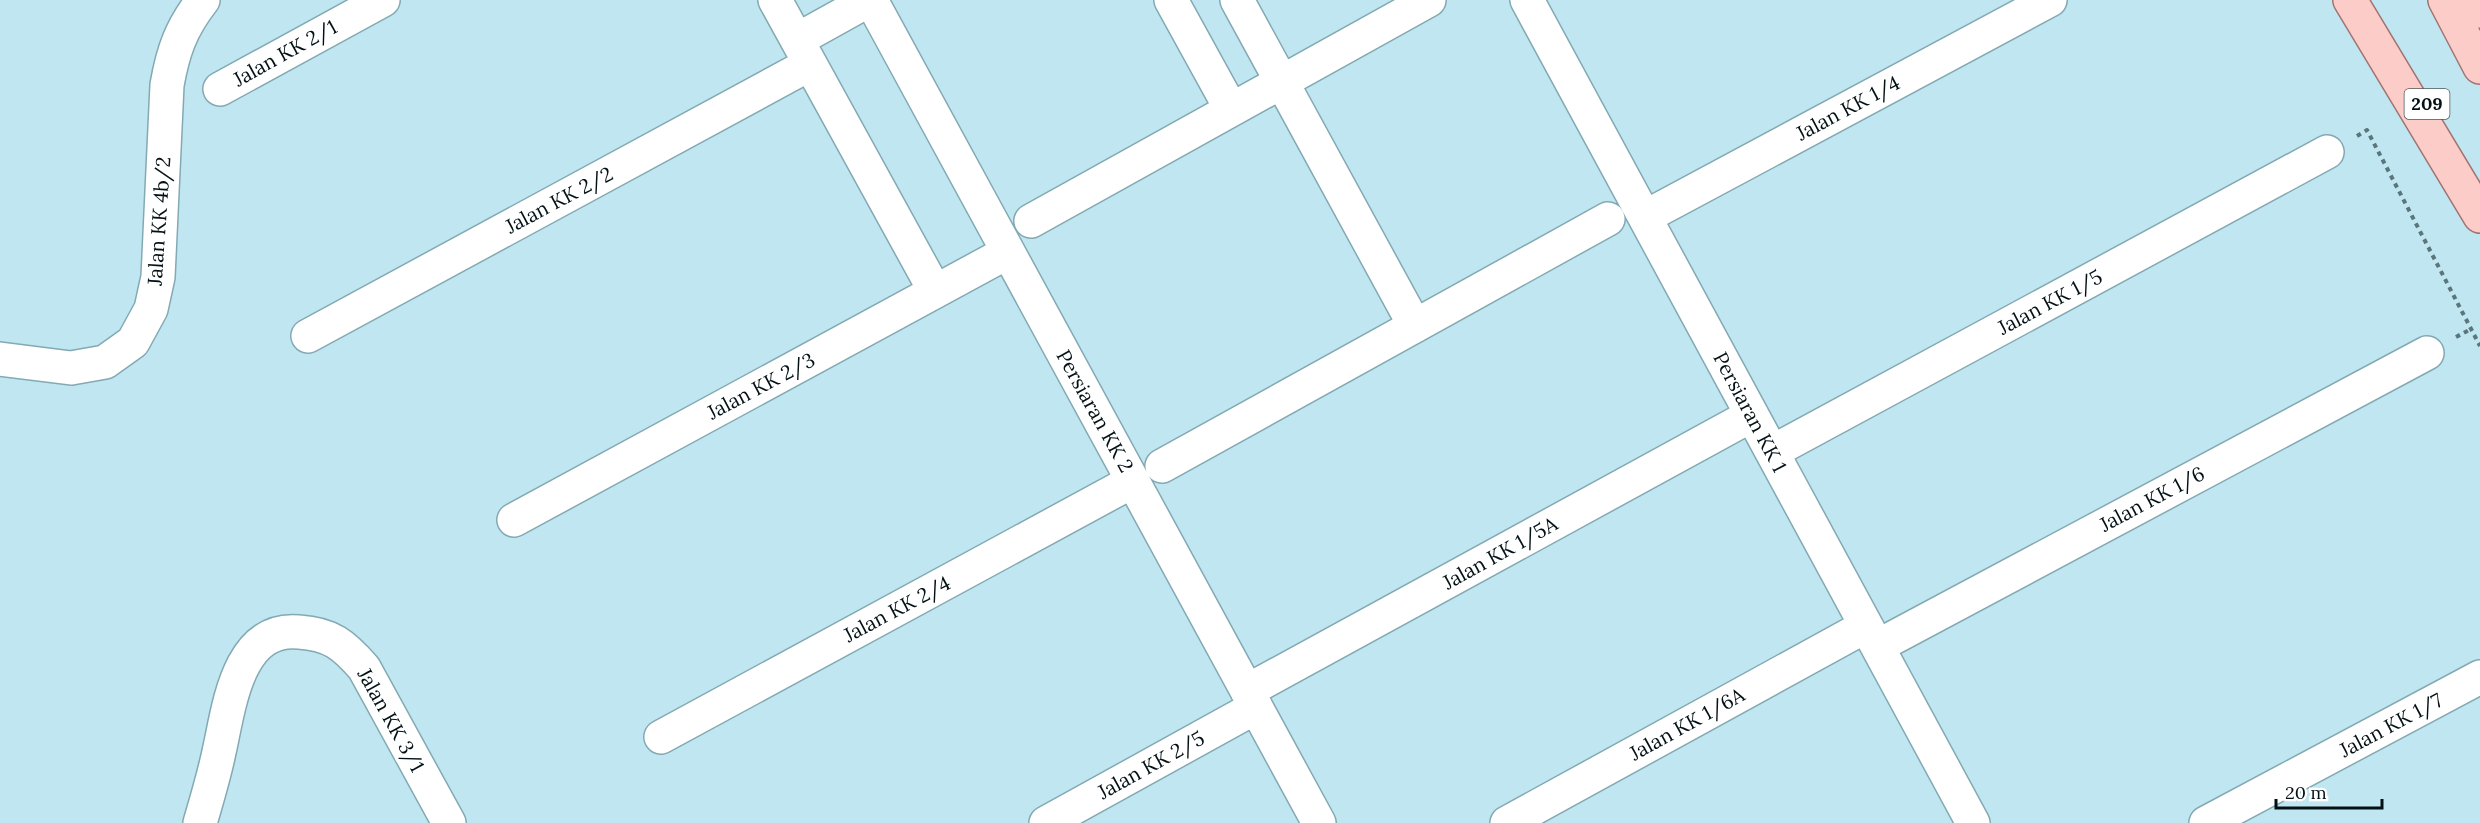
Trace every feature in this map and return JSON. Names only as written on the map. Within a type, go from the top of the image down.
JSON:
[{"type":"main road","points":[[2350,0],[2480,216]]},
{"type":"main road","name":"209","points":[[2373,0],[2480,208]]},
{"type":"main road","points":[[2445,0],[2480,67]]},
{"type":"main road","points":[[2476,0],[2480,11]]},
{"type":"street","name":"Jalan KK 4b/2","points":[[0,359],[71,368],[105,362],[133,342],[151,309],[158,277],[167,85],[172,54],[186,22],[203,0]]},
{"type":"street","points":[[775,0],[934,291]]},
{"type":"street","name":"Jalan KK 2/2","points":[[308,336],[804,52],[870,0]]},
{"type":"street","name":"Persiaran KK 2","points":[[870,0],[1319,823]]},
{"type":"street","points":[[1172,0],[1232,110]]},
{"type":"street","points":[[1237,0],[1416,326]]},
{"type":"street","points":[[1031,221],[1429,0]]},
{"type":"street","name":"Persiaran KK 1","points":[[1527,0],[1973,823]]},
{"type":"street","name":"Jalan KK 1/4","points":[[1645,217],[2050,0]]},
{"type":"street","name":"Jalan KK 2/1","points":[[220,89],[376,1]]},
{"type":"street","name":"Jalan KK 1/5","points":[[1772,452],[2327,152]]},
{"type":"street","points":[[1162,466],[1608,219]]},
{"type":"street","name":"Jalan KK 2/3","points":[[514,520],[1008,252]]},
{"type":"street","name":"Jalan KK 1/6","points":[[1872,636],[2427,353]]},
{"type":"street","name":"Jalan KK 1/5A","points":[[1252,699],[1752,415]]},
{"type":"street","name":"Jalan KK 2/4","points":[[661,737],[1133,481]]},
{"type":"street","name":"Jalan KK 3/1","points":[[200,823],[236,678],[249,655],[268,638],[292,631],[320,633],[346,648],[364,668],[449,823]]},
{"type":"street","name":"Jalan KK 1/6A","points":[[1507,823],[1872,636]]},
{"type":"street","name":"Jalan KK 1/7","points":[[2206,823],[2480,677]]},
{"type":"street","name":"Jalan KK 2/5","points":[[1046,823],[1252,699]]},
{"type":"path","points":[[2327,152],[2367,130],[2480,346]]}]
